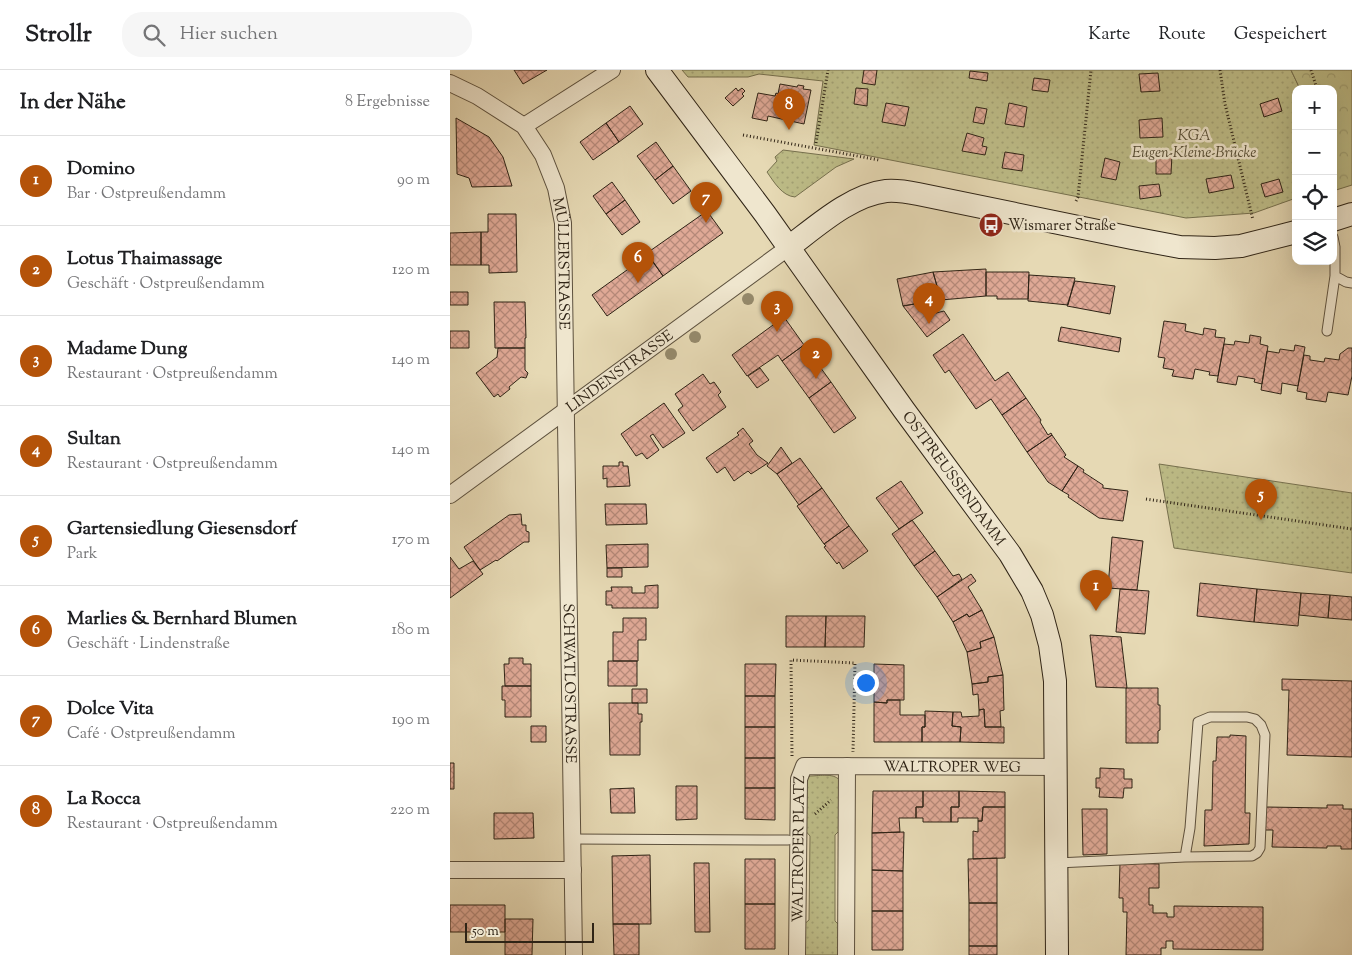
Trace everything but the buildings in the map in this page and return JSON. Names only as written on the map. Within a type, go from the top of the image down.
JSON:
[{"type":"main road","name":"OSTPREUSSENDAMM","points":[[657,70],[789,247],[913,422],[1010,554],[1032,592],[1042,615],[1053,664],[1056,767],[1057,955]]},
{"type":"main road","points":[[789,247],[850,202],[884,191],[918,194],[1180,247],[1215,248],[1241,246],[1292,233]]},
{"type":"main road","points":[[1337,219],[1352,214]]},
{"type":"street","points":[[524,126],[612,70]]},
{"type":"street","name":"MÜLLERSTRASSE","points":[[450,83],[477,96],[524,126],[543,155],[556,188],[563,223],[565,412]]},
{"type":"street","name":"LINDENSTRASSE","points":[[450,495],[789,247]]},
{"type":"street","name":"SCHWATLOSTRASSE","points":[[565,412],[574,955]]},
{"type":"street","points":[[846,955],[847,791],[850,762]]},
{"type":"street","name":"WALTROPER WEG","points":[[850,762],[1056,767]]},
{"type":"street","name":"WALTROPER PLATZ","points":[[797,955],[799,779],[804,766],[850,762]]},
{"type":"street","points":[[450,870],[572,870]]},
{"type":"lane","points":[[1327,331],[1335,265]]},
{"type":"lane","points":[[1335,276],[1352,283]]},
{"type":"lane","points":[[1057,862],[1252,856],[1257,853],[1260,848],[1265,735],[1256,719],[1246,717],[1210,717],[1198,722],[1190,828],[1185,857]]},
{"type":"lane","points":[[572,839],[788,840]]},
{"type":"path","points":[[816,143],[828,70]]},
{"type":"path","points":[[1076,201],[1078,197],[1091,70]]},
{"type":"path","points":[[1220,70],[1253,220]]},
{"type":"path","points":[[1311,70],[1316,85]]},
{"type":"path","points":[[743,135],[879,160]]},
{"type":"path","points":[[1146,499],[1352,529]]},
{"type":"path","points":[[792,762],[791,660],[855,663],[850,762]]},
{"type":"path","points":[[798,824],[803,824],[841,791],[847,791]]},
{"type":"green space","name":"KGA Eugen-Kleine-Brücke","points":[[682,70],[1291,70],[1298,85],[1292,85],[1292,199],[1254,213],[1186,218],[814,145],[823,81],[759,74],[748,77],[688,77]]},
{"type":"green space","points":[[1291,70],[1352,70],[1352,185],[1337,190],[1337,85],[1298,85]]},
{"type":"green space","points":[[783,150],[854,159],[836,167],[795,197],[782,191],[767,172],[777,161],[775,157]]},
{"type":"green space","points":[[1159,464],[1352,493],[1352,573],[1174,548]]},
{"type":"green space","points":[[810,776],[831,776],[841,782],[842,828],[835,835],[835,921],[842,928],[842,955],[802,955],[802,926],[809,920],[810,836],[803,828],[806,780]]},
{"type":"place","name":"La Rocca","points":[[789,130]]},
{"type":"place","name":"Dolce Vita","points":[[706,223]]},
{"type":"place","name":"Wismarer Straße","points":[[991,225]]},
{"type":"place","name":"Marlies & Bernhard Blumen","points":[[638,283]]},
{"type":"place","name":"Sultan","points":[[929,324]]},
{"type":"place","name":"Madame Dung","points":[[777,332]]},
{"type":"place","name":"Lotus Thaimassage","points":[[816,379]]},
{"type":"place","name":"Gartensiedlung Giesensdorf","points":[[1261,520]]},
{"type":"place","name":"Domino","points":[[1096,611]]}]
